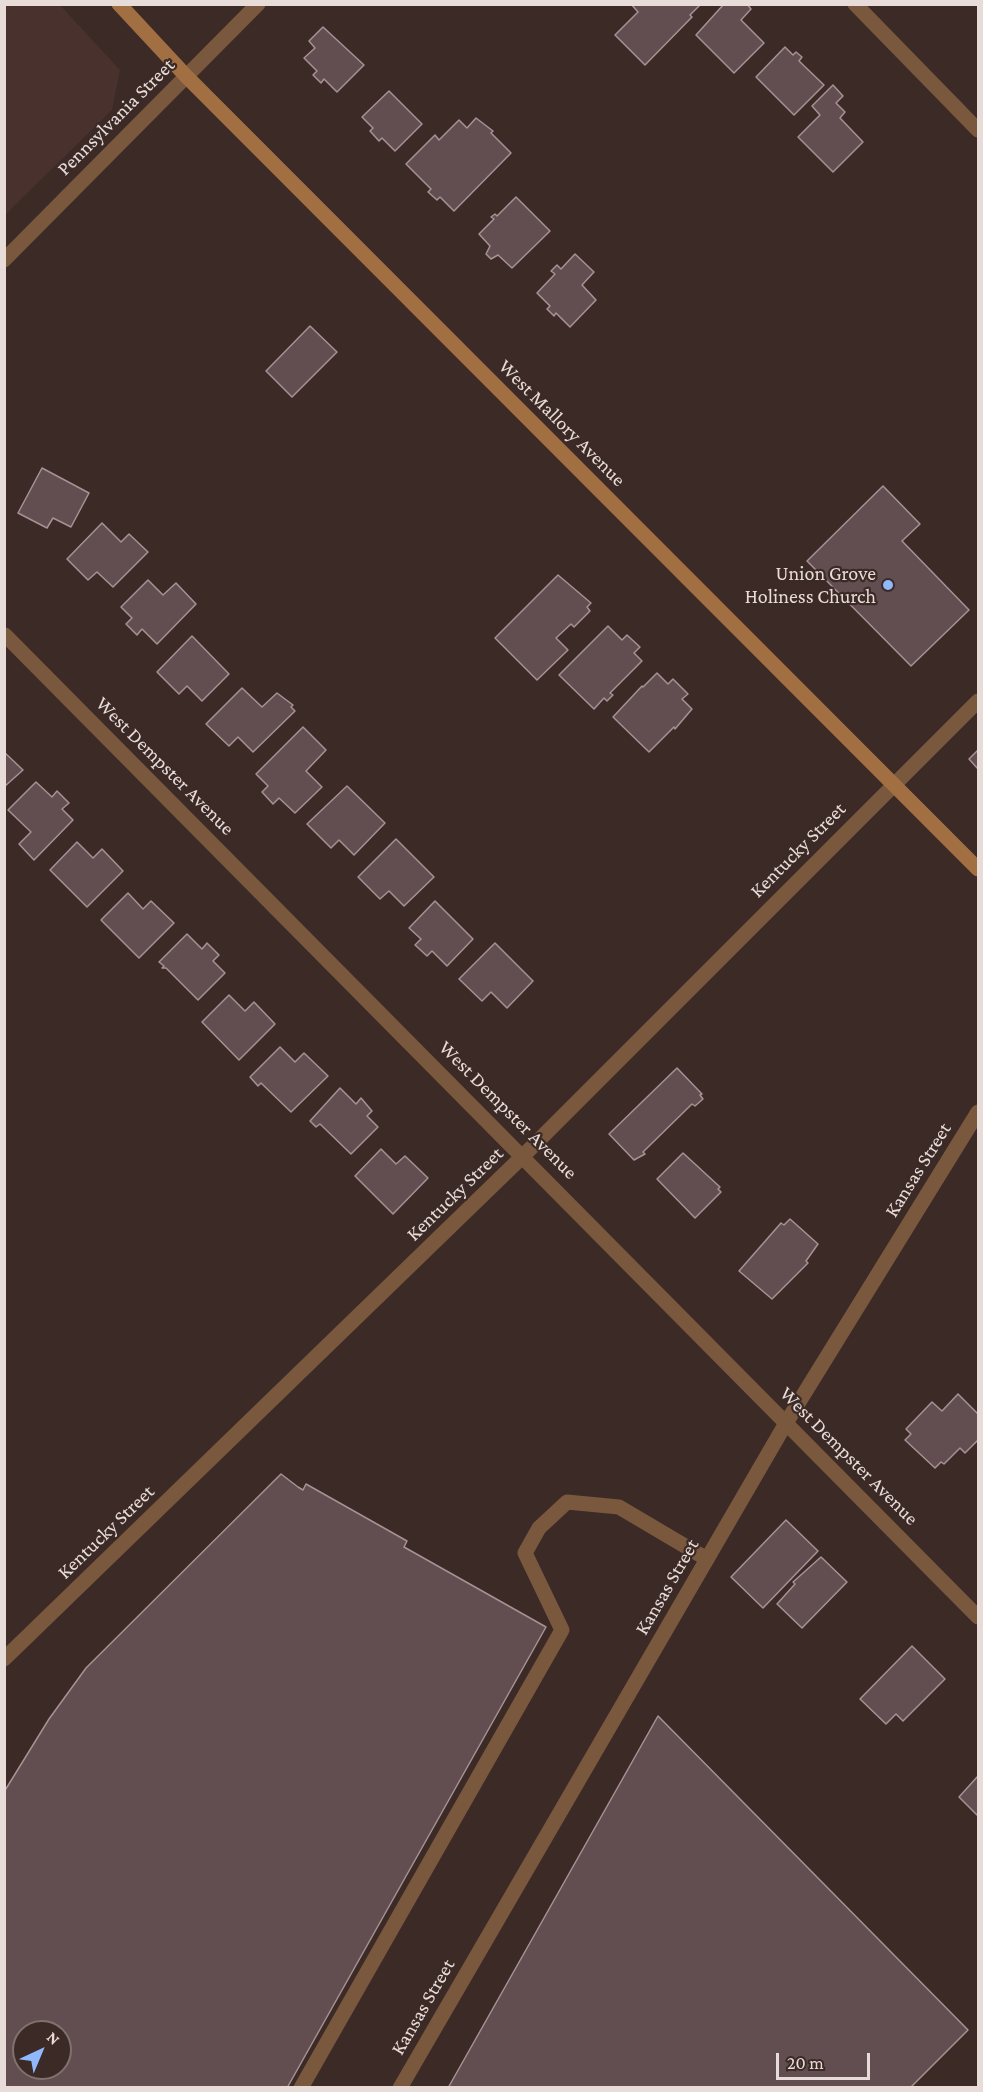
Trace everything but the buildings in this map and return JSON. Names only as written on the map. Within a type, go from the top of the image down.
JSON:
[{"type":"main road","name":"West Mallory Avenue","points":[[119,4],[186,76],[978,868]]},
{"type":"street","name":"Pennsylvania Street","points":[[4,260],[258,4]]},
{"type":"street","points":[[855,4],[978,130]]},
{"type":"street","name":"West Dempster Avenue","points":[[5,635],[524,1156],[978,1617]]},
{"type":"street","name":"Kentucky Street","points":[[4,1659],[524,1156],[978,701]]},
{"type":"street","name":"Kansas Street","points":[[400,2088],[786,1423],[978,1112]]},
{"type":"street","points":[[301,2088],[562,1630],[525,1552],[539,1528],[567,1502],[619,1507],[707,1559]]},
{"type":"shaded area","points":[[5,4],[60,5],[120,70],[112,110],[5,215]]},
{"type":"place","name":"Union Grove Holiness Church","points":[[888,585]]}]
